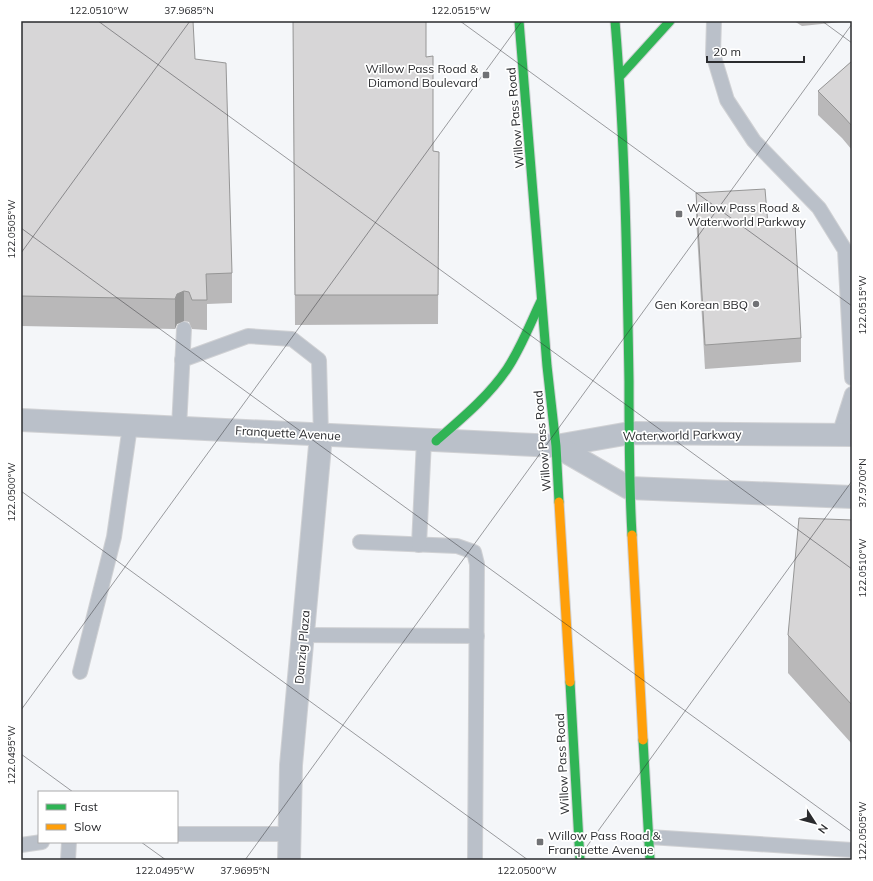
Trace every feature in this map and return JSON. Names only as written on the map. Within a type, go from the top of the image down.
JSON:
[{"type":"main road","name":"Willow Pass Road","points":[[519,21],[542,300],[556,446],[579,859]]},
{"type":"main road","points":[[615,21],[620,75],[630,433],[629,488],[650,860]]},
{"type":"main road","points":[[620,75],[661,28],[670,21]]},
{"type":"main road","points":[[430,440],[470,410],[494,384],[513,358],[542,300]]},
{"type":"street","name":"Franquette Avenue","points":[[21,420],[556,446]]},
{"type":"street","name":"Waterworld Parkway","points":[[556,446],[630,433],[846,435]]},
{"type":"street","name":"Danzig Plaza","points":[[289,860],[291,765],[321,435]]},
{"type":"street","points":[[556,446],[629,488],[852,497]]},
{"type":"lane","points":[[714,21],[713,54],[728,100],[754,141],[819,208],[848,250],[852,378]]},
{"type":"lane","points":[[179,428],[184,329]]},
{"type":"lane","points":[[182,360],[248,336],[292,339],[319,360],[321,435]]},
{"type":"lane","points":[[846,435],[852,394]]},
{"type":"lane","points":[[80,672],[114,537],[130,426]]},
{"type":"lane","points":[[419,545],[430,440]]},
{"type":"lane","points":[[360,542],[457,546],[474,552],[478,564],[475,860]]},
{"type":"lane","points":[[303,634],[477,636]]},
{"type":"lane","points":[[178,834],[290,834]]},
{"type":"lane","points":[[649,837],[852,850]]},
{"type":"lane","points":[[21,845],[38,843]]},
{"type":"lane","points":[[68,860],[69,843]]},
{"type":"building","points":[[21,21],[193,21],[195,59],[226,63],[232,273],[206,274],[207,300],[192,300],[189,292],[184,291],[177,294],[175,299],[21,296]]},
{"type":"building","points":[[293,21],[426,21],[426,57],[433,56],[433,151],[439,152],[438,295],[295,295]]},
{"type":"building","points":[[852,61],[852,126],[818,91]]},
{"type":"building","points":[[765,189],[768,225],[795,223],[801,338],[705,345],[696,193]]},
{"type":"building","points":[[799,518],[852,520],[852,705],[788,635]]},
{"type":"traffic: fast","points":[[519,21],[547,366],[556,446],[559,502]]},
{"type":"traffic: fast","points":[[615,21],[625,201],[632,535]]},
{"type":"traffic: fast","points":[[621,75],[670,21]]},
{"type":"traffic: fast","points":[[436,441],[474,407],[500,379],[517,353],[541,301]]},
{"type":"traffic: fast","points":[[570,682],[580,860]]},
{"type":"traffic: fast","points":[[643,740],[650,860]]},
{"type":"traffic: slow","points":[[559,502],[570,682]]},
{"type":"traffic: slow","points":[[632,535],[643,740]]},
{"type":"place","name":"Willow Pass Road & Diamond Boulevard","points":[[486,75]]},
{"type":"place","name":"Willow Pass Road & Waterworld Parkway","points":[[679,214]]},
{"type":"place","name":"Gen Korean BBQ","points":[[756,304]]},
{"type":"place","name":"Willow Pass Road & Franquette Avenue","points":[[540,842]]}]
